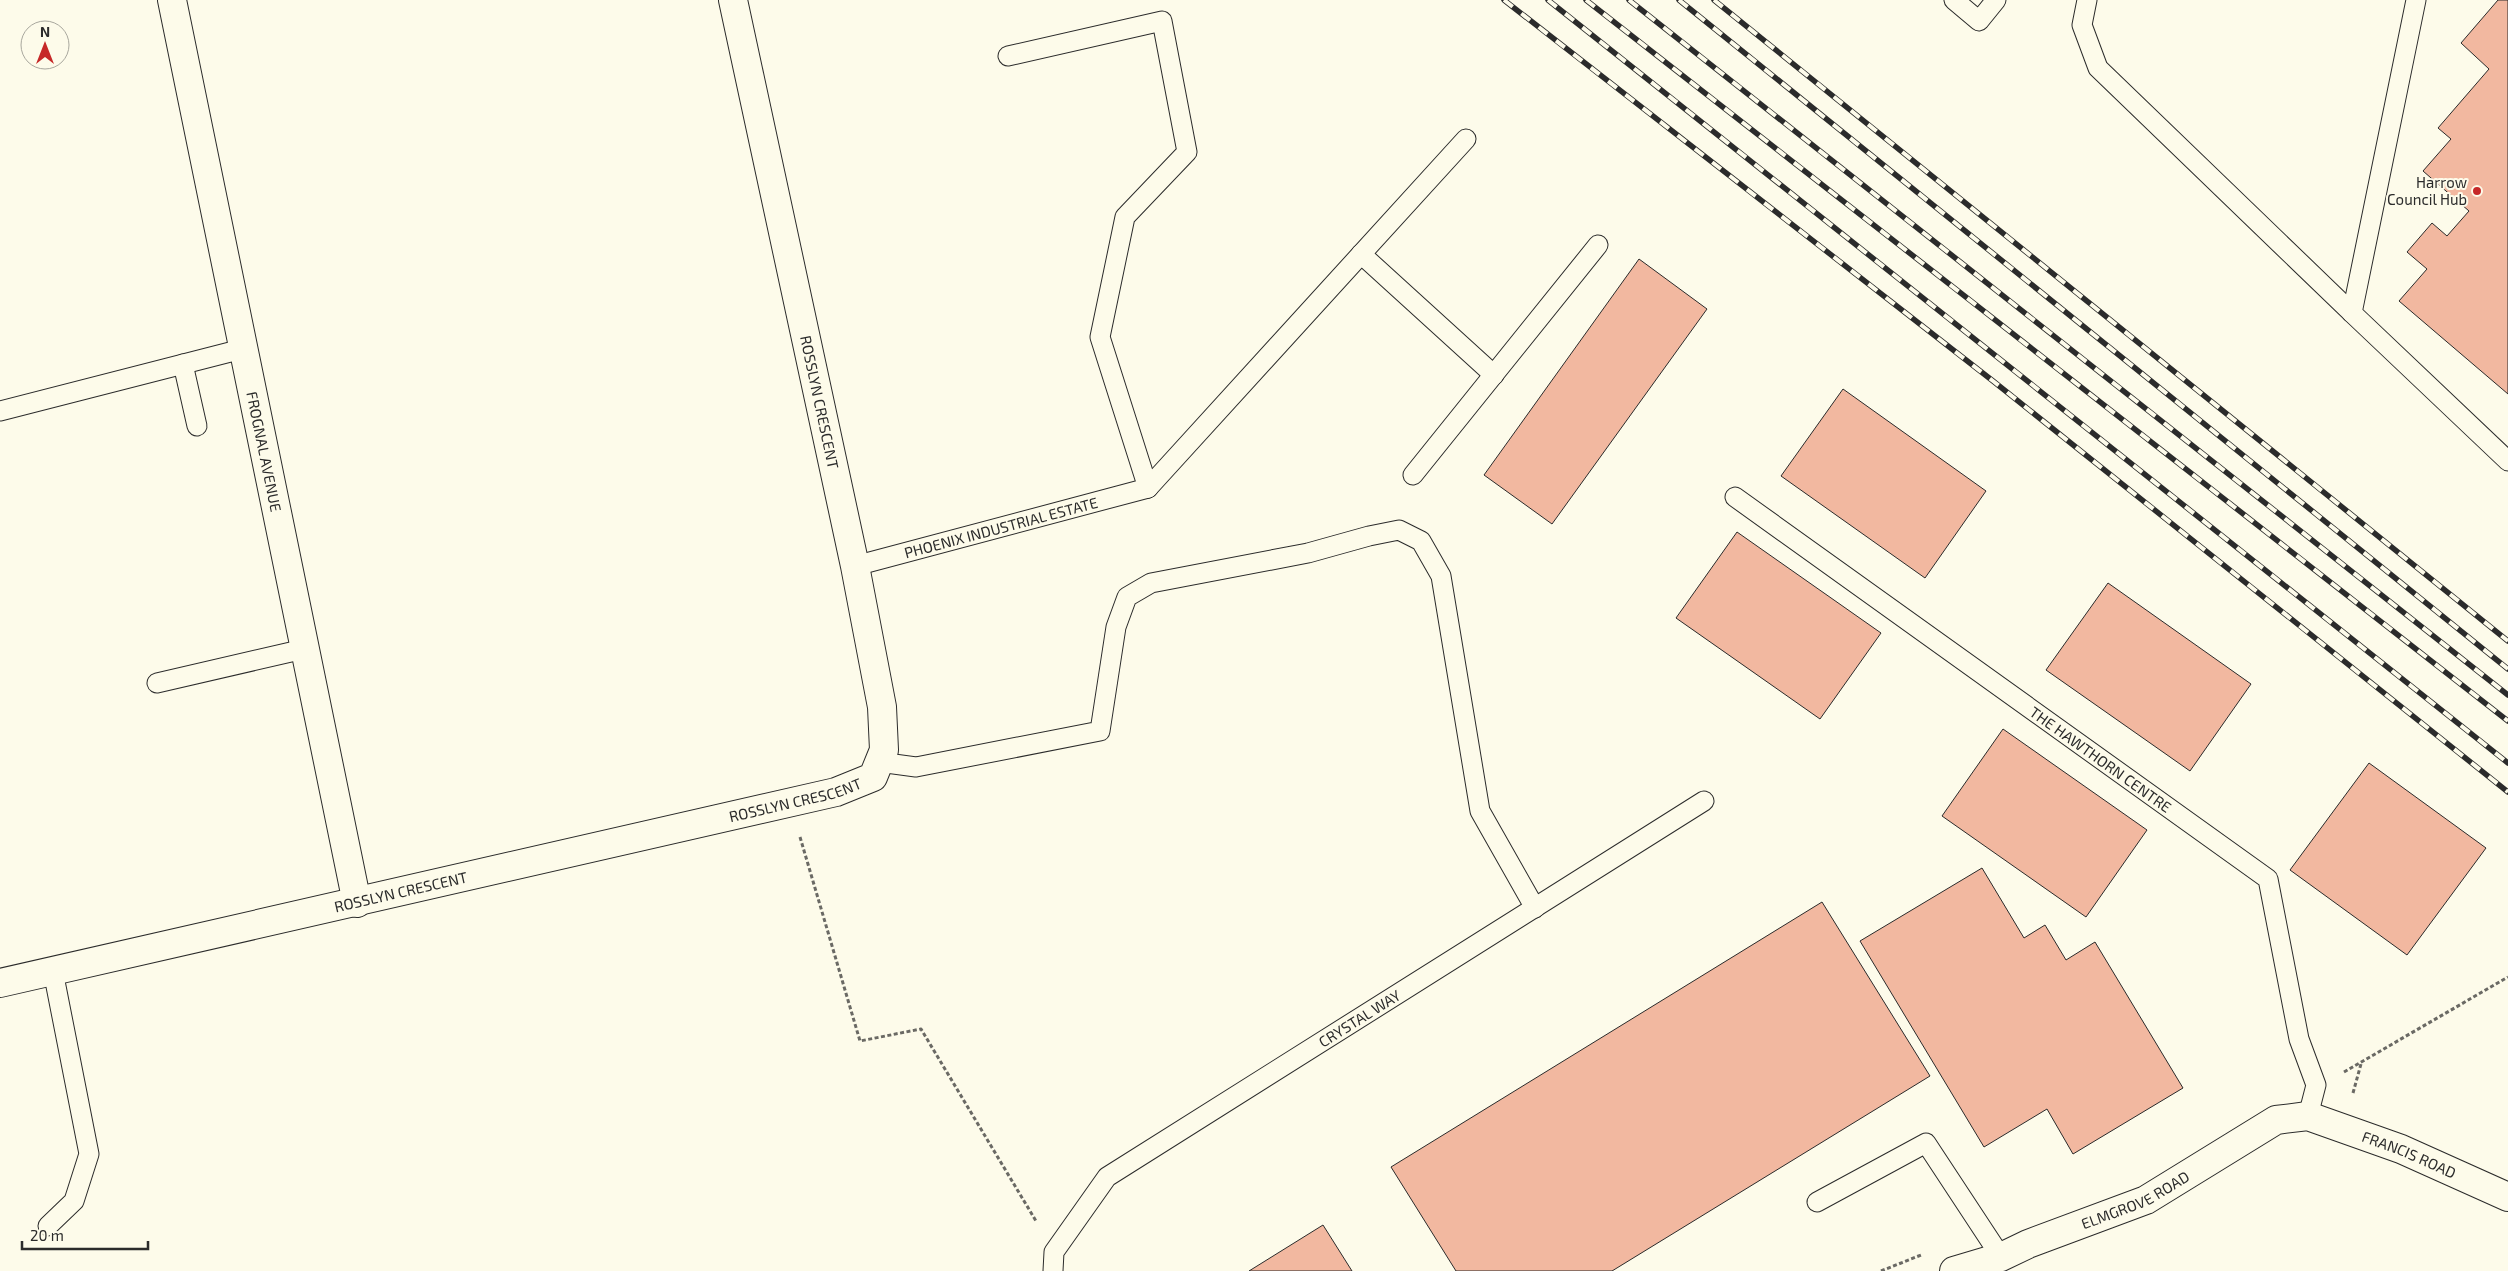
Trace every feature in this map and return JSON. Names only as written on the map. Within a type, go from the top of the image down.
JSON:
[{"type":"street","name":"FROGNAL AVENUE","points":[[172,0],[357,903]]},
{"type":"street","name":"ROSSLYN CRESCENT","points":[[0,983],[791,803],[836,792],[873,777],[884,750],[882,707],[855,566],[733,0]]},
{"type":"street","name":"FRANCIS ROAD","points":[[2308,1116],[2401,1149],[2508,1197]]},
{"type":"street","name":"ELMGROVE ROAD","points":[[1954,1271],[2001,1257],[2028,1244],[2146,1200],[2276,1120],[2308,1116]]},
{"type":"lane","points":[[1954,0],[1979,21],[1996,0]]},
{"type":"lane","points":[[2087,0],[2082,24],[2098,68],[2352,314],[2508,461]]},
{"type":"lane","points":[[2352,314],[2416,0]]},
{"type":"lane","points":[[1008,56],[1162,21],[1187,152],[1125,217],[1100,337],[1148,488]]},
{"type":"lane","points":[[1148,488],[1466,139]]},
{"type":"lane","points":[[1413,475],[1598,245]]},
{"type":"lane","points":[[1361,254],[1494,375]]},
{"type":"lane","points":[[0,411],[242,348]]},
{"type":"lane","points":[[183,364],[197,426]]},
{"type":"lane","name":"PHOENIX INDUSTRIAL ESTATE","points":[[855,566],[1148,488]]},
{"type":"lane","name":"THE HAWTHORN CENTRE","points":[[1736,497],[2268,879],[2299,1038],[2316,1086]]},
{"type":"lane","points":[[879,762],[916,767],[1100,731],[1116,627],[1127,598],[1152,583],[1308,553],[1399,530],[1421,541],[1441,576],[1480,811],[1535,908]]},
{"type":"lane","points":[[157,683],[304,649]]},
{"type":"lane","name":"CRYSTAL WAY","points":[[1054,1252],[1107,1177],[1704,802]]},
{"type":"lane","points":[[48,1226],[74,1201],[89,1154],[53,971]]},
{"type":"lane","points":[[2308,1116],[2316,1086]]},
{"type":"lane","points":[[1817,1202],[1926,1143],[2001,1257]]},
{"type":"lane","points":[[1053,1271],[1054,1252]]},
{"type":"path","points":[[791,803],[860,1041],[921,1029],[1054,1252]]},
{"type":"path","points":[[2316,1086],[2361,1064],[2508,977]]},
{"type":"path","points":[[2352,1095],[2361,1064]]},
{"type":"path","points":[[1881,1271],[1925,1254]]},
{"type":"building","name":"Harrow Council Hub","points":[[2498,0],[2508,0],[2508,394],[2399,301],[2427,269],[2407,252],[2432,223],[2447,236],[2469,211],[2423,171],[2451,139],[2438,128],[2489,69],[2461,43]]},
{"type":"building","points":[[1639,259],[1707,309],[1552,524],[1484,475]]},
{"type":"building","points":[[1843,389],[1986,491],[1925,578],[1781,476]]},
{"type":"building","points":[[1737,532],[1881,633],[1820,719],[1676,618]]},
{"type":"building","points":[[2108,583],[2251,684],[2190,771],[2046,670]]},
{"type":"building","points":[[2003,729],[2147,830],[2086,917],[1942,816]]},
{"type":"building","points":[[2369,763],[2486,848],[2407,955],[2290,870]]},
{"type":"building","points":[[1982,868],[2024,938],[2045,925],[2066,960],[2095,942],[2183,1088],[2073,1154],[2047,1109],[1984,1147],[1860,941]]},
{"type":"building","points":[[1822,902],[1930,1076],[1612,1271],[1456,1271],[1391,1167]]},
{"type":"building","points":[[1323,1225],[1352,1271],[1249,1271]]},
{"type":"railway","points":[[1504,0],[1993,381],[2508,792]]},
{"type":"railway","points":[[1548,0],[2508,763]]},
{"type":"railway","points":[[1586,0],[2508,721]]},
{"type":"railway","points":[[1629,0],[2508,695]]},
{"type":"railway","points":[[1679,0],[2508,669]]},
{"type":"railway","points":[[1714,0],[2508,641]]},
{"type":"place","name":"Harrow Council Hub","points":[[2477,191]]}]
